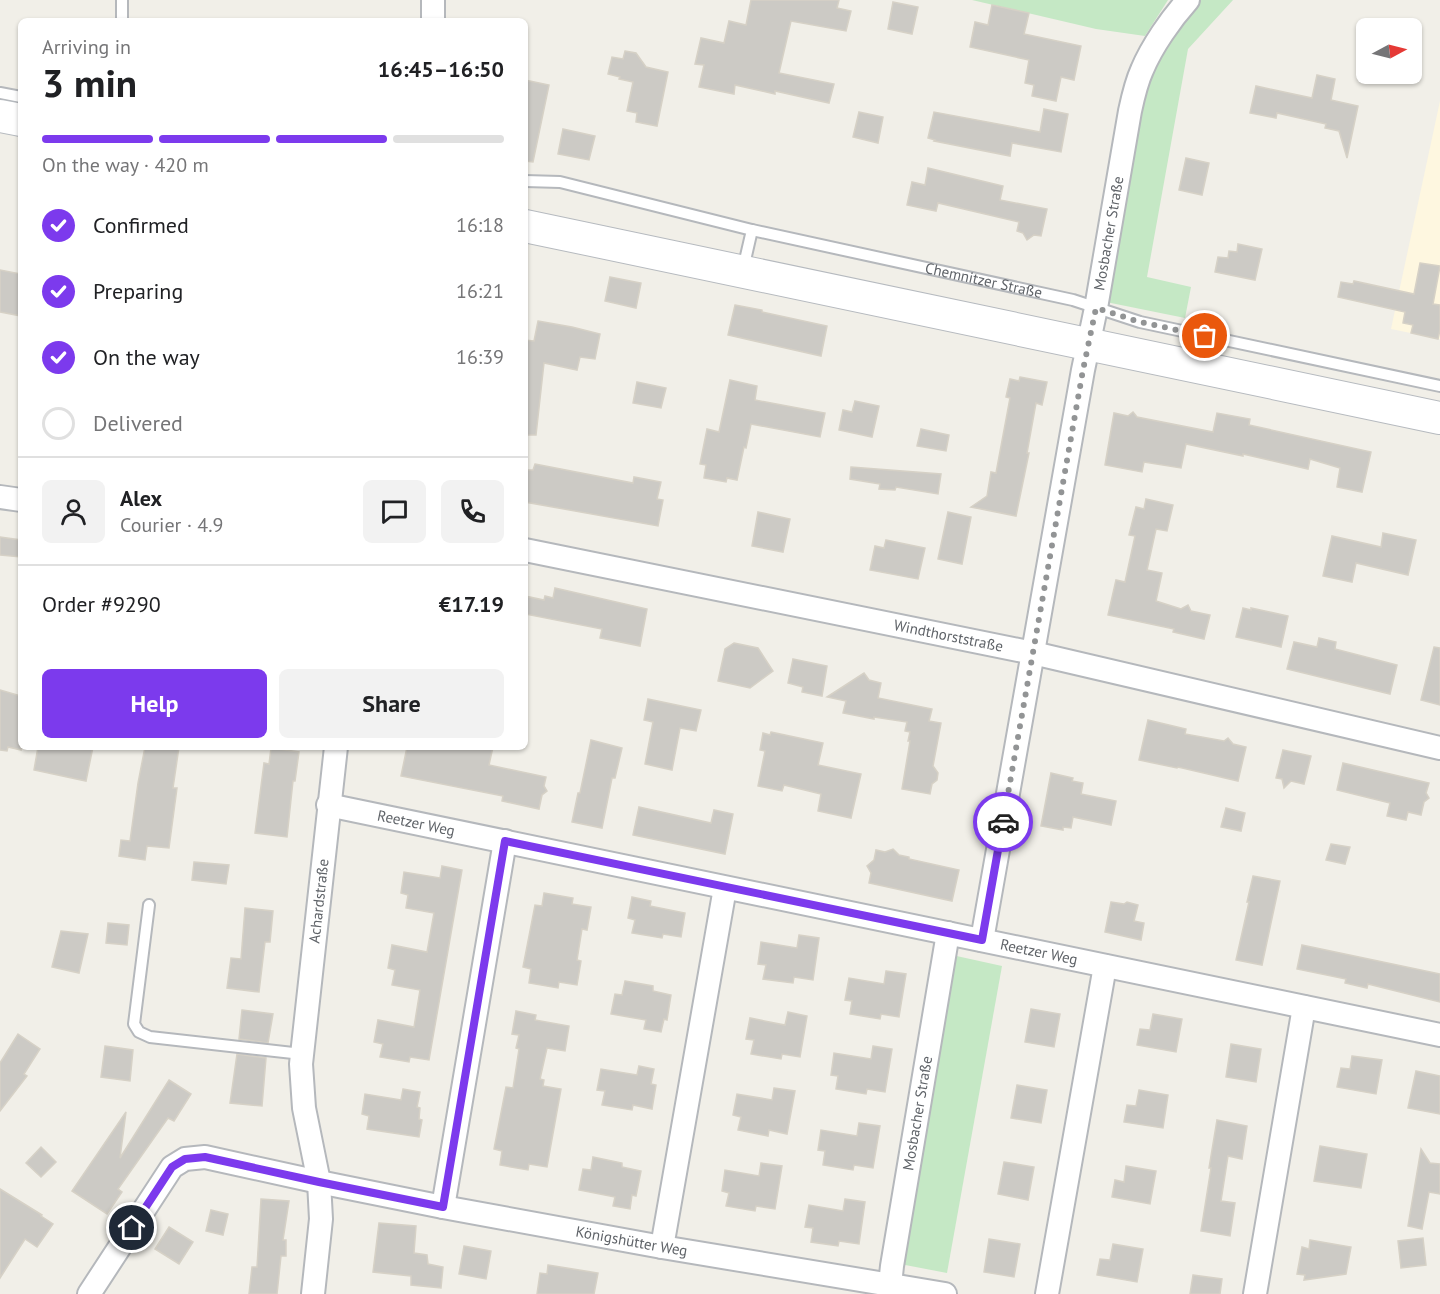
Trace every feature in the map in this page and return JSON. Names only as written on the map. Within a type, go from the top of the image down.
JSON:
[{"type":"main road","points":[[0,116],[18,119]]},
{"type":"main road","points":[[528,227],[1440,418]]},
{"type":"street","points":[[433,0],[433,18]]},
{"type":"street","name":"Mosbacher Straße","points":[[982,940],[1135,88],[1142,68],[1158,40],[1188,0]]},
{"type":"street","points":[[0,497],[18,500]]},
{"type":"street","name":"Windthorststraße","points":[[528,551],[1033,653],[1440,748]]},
{"type":"street","name":"Achardstraße","points":[[314,1294],[321,1219],[319,1182],[304,1108],[301,1064],[336,750]]},
{"type":"street","name":"Reetzer Weg","points":[[328,805],[1440,1035]]},
{"type":"street","points":[[443,1207],[505,841]]},
{"type":"street","points":[[662,1247],[726,888]]},
{"type":"street","name":"Mosbacher Straße","points":[[890,1289],[948,933]]},
{"type":"street","points":[[1047,1294],[1105,966]]},
{"type":"street","points":[[1255,1294],[1304,1007]]},
{"type":"street","name":"Königshütter Weg","points":[[89,1294],[172,1167],[185,1159],[205,1157],[443,1207],[890,1289],[945,1294]]},
{"type":"lane","points":[[122,0],[122,18]]},
{"type":"lane","points":[[0,93],[18,96]]},
{"type":"lane","name":"Chemnitzer Straße","points":[[528,181],[560,182],[752,231],[1073,300],[1140,322],[1440,386]]},
{"type":"lane","points":[[743,272],[752,231]]},
{"type":"lane","points":[[149,905],[135,1024],[139,1032],[150,1037],[302,1054]]},
{"type":"shaded area","points":[[1440,101],[1440,339],[1391,329]]},
{"type":"green space","points":[[972,0],[1168,0],[1145,36],[1096,29]]},
{"type":"green space","points":[[1201,0],[1233,0],[1188,49],[1147,277],[1191,287],[1185,318],[1106,302],[1143,95],[1154,68],[1182,23]]},
{"type":"green space","points":[[952,955],[1002,966],[947,1273],[900,1264]]},
{"type":"building","points":[[751,0],[839,0],[837,8],[851,11],[846,31],[791,21],[779,73],[834,84],[829,103],[735,85],[734,94],[699,87],[704,65],[695,64],[701,38],[724,43],[729,21],[746,25]]},
{"type":"building","points":[[893,2],[918,7],[912,34],[888,29]]},
{"type":"building","points":[[992,5],[1029,13],[1024,34],[1081,46],[1074,80],[1061,77],[1056,101],[1032,96],[1034,85],[1025,83],[1029,60],[970,47],[975,22],[988,25]]},
{"type":"building","points":[[625,51],[636,53],[646,67],[668,72],[657,126],[636,122],[637,113],[627,111],[633,82],[608,74],[612,57],[623,59]]},
{"type":"building","points":[[1317,75],[1335,79],[1331,100],[1358,106],[1347,158],[1339,131],[1325,128],[1326,124],[1277,113],[1276,118],[1250,113],[1256,86],[1312,98]]},
{"type":"building","points":[[528,81],[549,85],[533,162],[528,161]]},
{"type":"building","points":[[1044,109],[1068,114],[1061,152],[1012,143],[1010,156],[928,138],[934,112],[1040,132]]},
{"type":"building","points":[[859,112],[883,117],[878,143],[853,137]]},
{"type":"building","points":[[563,129],[595,136],[589,160],[558,154]]},
{"type":"building","points":[[1186,158],[1209,163],[1202,195],[1179,190]]},
{"type":"building","points":[[928,168],[1003,186],[1000,200],[1047,209],[1041,236],[1034,235],[1027,240],[1023,233],[1017,231],[1019,222],[938,203],[936,211],[907,205],[912,182],[925,185]]},
{"type":"building","points":[[1238,244],[1262,249],[1255,280],[1215,272],[1218,257],[1228,258],[1229,251],[1237,252]]},
{"type":"building","points":[[1420,263],[1440,266],[1433,304],[1440,305],[1438,339],[1411,333],[1413,325],[1403,323],[1405,312],[1338,297],[1341,282],[1353,284],[1354,281],[1414,294]]},
{"type":"building","points":[[0,270],[18,273],[18,315],[0,312]]},
{"type":"building","points":[[610,277],[641,283],[636,308],[605,301]]},
{"type":"building","points":[[735,305],[827,326],[821,356],[728,335]]},
{"type":"building","points":[[538,321],[600,334],[595,359],[580,357],[577,370],[544,363],[536,435],[528,435],[528,340],[534,341]]},
{"type":"building","points":[[1020,377],[1047,382],[1042,405],[1036,403],[1027,453],[1029,453],[1016,516],[971,507],[987,496],[991,472],[996,473],[1010,398],[1006,397],[1010,379],[1019,381]]},
{"type":"building","points":[[730,380],[757,386],[755,400],[825,413],[820,437],[751,424],[737,480],[727,478],[726,482],[704,478],[706,465],[700,464],[707,429],[719,432]]},
{"type":"building","points":[[637,382],[666,388],[661,408],[633,403]]},
{"type":"building","points":[[855,401],[879,406],[872,437],[839,430],[843,410],[852,412]]},
{"type":"building","points":[[1133,412],[1137,417],[1213,432],[1217,413],[1250,419],[1249,425],[1371,452],[1362,492],[1337,487],[1340,468],[1310,459],[1308,469],[1186,444],[1181,468],[1144,462],[1142,472],[1105,465],[1114,413],[1128,416]]},
{"type":"building","points":[[921,429],[949,435],[946,451],[917,446]]},
{"type":"building","points":[[535,464],[633,483],[634,477],[661,482],[657,499],[663,500],[658,526],[528,503],[528,470],[533,470]]},
{"type":"building","points":[[851,467],[941,474],[938,494],[896,487],[895,490],[879,489],[880,484],[850,479]]},
{"type":"building","points":[[1146,499],[1173,505],[1167,531],[1156,529],[1147,570],[1162,573],[1156,601],[1181,609],[1188,605],[1191,611],[1210,615],[1204,639],[1173,632],[1174,629],[1108,615],[1116,580],[1125,582],[1135,536],[1129,535],[1136,507],[1144,509]]},
{"type":"building","points":[[758,512],[790,519],[783,552],[752,546]]},
{"type":"building","points":[[948,512],[971,517],[962,564],[938,559]]},
{"type":"building","points":[[1383,533],[1416,540],[1408,575],[1356,563],[1352,582],[1323,576],[1332,536],[1381,547]]},
{"type":"building","points":[[0,537],[18,540],[18,557],[0,555]]},
{"type":"building","points":[[886,540],[925,548],[918,579],[870,570],[875,546],[884,548]]},
{"type":"building","points":[[555,588],[647,609],[640,646],[600,638],[602,629],[528,615],[528,597],[544,600],[545,596],[553,598]]},
{"type":"building","points":[[1243,608],[1288,616],[1281,647],[1236,637]]},
{"type":"building","points":[[1319,638],[1336,642],[1335,649],[1397,665],[1390,694],[1287,669],[1294,642],[1317,647]]},
{"type":"building","points":[[734,643],[758,648],[773,671],[750,688],[718,681],[725,649]]},
{"type":"building","points":[[1434,647],[1440,648],[1440,705],[1421,700]]},
{"type":"building","points":[[793,659],[827,666],[822,696],[802,692],[803,687],[788,683]]},
{"type":"building","points":[[864,673],[869,680],[881,683],[878,698],[932,709],[929,721],[941,723],[933,766],[938,773],[937,780],[932,784],[930,794],[902,789],[910,741],[908,741],[910,732],[905,731],[907,722],[843,713],[846,701],[827,697]]},
{"type":"building","points":[[0,690],[18,695],[18,749],[8,747],[7,751],[0,750]]},
{"type":"building","points":[[648,699],[701,710],[696,731],[680,728],[672,770],[645,764],[653,722],[644,720]]},
{"type":"building","points":[[1148,720],[1186,729],[1185,734],[1224,741],[1228,738],[1233,744],[1246,747],[1238,781],[1139,760]]},
{"type":"building","points":[[771,732],[823,743],[818,765],[861,774],[851,818],[818,811],[821,794],[784,785],[782,791],[758,786],[765,751],[760,750],[763,733],[770,735]]},
{"type":"building","points":[[591,740],[622,748],[615,778],[612,778],[602,828],[572,822]]},
{"type":"building","points":[[37,750],[92,750],[86,781],[34,770]]},
{"type":"building","points":[[144,750],[179,750],[173,788],[177,788],[169,848],[147,846],[145,860],[119,856],[121,840],[130,841]]},
{"type":"building","points":[[271,750],[299,752],[295,781],[293,781],[287,837],[255,833],[264,763],[269,764]]},
{"type":"building","points":[[406,750],[492,750],[489,765],[546,777],[544,786],[547,791],[542,795],[539,809],[502,801],[503,796],[401,776]]},
{"type":"building","points":[[1283,750],[1311,756],[1304,784],[1291,781],[1284,788],[1282,779],[1276,778]]},
{"type":"building","points":[[1343,763],[1429,783],[1426,793],[1429,798],[1424,802],[1421,815],[1408,812],[1406,820],[1387,816],[1390,803],[1337,790]]},
{"type":"building","points":[[1051,773],[1083,783],[1081,794],[1116,801],[1111,825],[1073,817],[1071,828],[1063,827],[1063,830],[1041,826]]},
{"type":"building","points":[[639,807],[711,823],[714,810],[733,814],[725,854],[633,835]]},
{"type":"building","points":[[1226,808],[1245,813],[1241,831],[1221,827]]},
{"type":"building","points":[[1331,844],[1350,847],[1345,864],[1326,860]]},
{"type":"building","points":[[893,849],[899,855],[909,857],[909,859],[959,870],[952,901],[869,883],[871,873],[867,866],[874,860],[876,850],[885,852]]},
{"type":"building","points":[[194,862],[229,865],[226,884],[192,880]]},
{"type":"building","points":[[442,866],[462,870],[429,1060],[410,1057],[409,1062],[380,1057],[383,1044],[374,1042],[378,1020],[414,1027],[420,990],[392,985],[395,970],[388,968],[392,945],[427,952],[434,913],[406,908],[408,895],[401,893],[404,872],[440,878]]},
{"type":"building","points":[[1253,876],[1280,881],[1262,965],[1236,960]]},
{"type":"building","points":[[544,893],[573,898],[572,904],[591,907],[587,930],[582,929],[577,960],[581,961],[577,985],[559,982],[558,988],[529,983],[531,969],[523,967],[535,905],[542,906]]},
{"type":"building","points":[[632,897],[651,901],[650,906],[685,913],[681,937],[663,934],[662,938],[632,933],[635,920],[628,918]]},
{"type":"building","points":[[1111,902],[1138,905],[1134,921],[1144,923],[1141,940],[1105,932]]},
{"type":"building","points":[[245,908],[273,911],[270,942],[265,942],[259,992],[227,988],[231,958],[241,959]]},
{"type":"building","points":[[108,923],[129,925],[127,945],[106,943]]},
{"type":"building","points":[[61,931],[88,934],[79,973],[52,967]]},
{"type":"building","points":[[799,935],[819,938],[813,980],[794,977],[793,983],[763,979],[766,965],[758,964],[761,942],[797,948]]},
{"type":"building","points":[[1302,945],[1440,974],[1440,1002],[1368,984],[1367,988],[1345,983],[1346,979],[1297,969]]},
{"type":"building","points":[[886,971],[906,974],[899,1017],[881,1014],[880,1019],[850,1014],[852,1001],[845,1000],[849,978],[884,984]]},
{"type":"building","points":[[625,981],[653,986],[653,991],[671,995],[667,1020],[664,1019],[661,1032],[644,1029],[646,1020],[611,1014],[615,994],[622,995]]},
{"type":"building","points":[[1031,1009],[1060,1014],[1054,1047],[1025,1042]]},
{"type":"building","points":[[242,1010],[273,1014],[268,1043],[239,1039]]},
{"type":"building","points":[[516,1011],[536,1015],[535,1020],[569,1026],[565,1051],[547,1048],[540,1079],[544,1080],[543,1086],[561,1089],[547,1167],[529,1164],[528,1170],[500,1165],[502,1151],[494,1149],[506,1087],[513,1088],[519,1049],[516,1048],[519,1035],[512,1034]]},
{"type":"building","points":[[788,1012],[807,1016],[800,1057],[782,1054],[781,1059],[751,1054],[754,1040],[746,1039],[750,1018],[785,1025]]},
{"type":"building","points":[[1153,1014],[1182,1019],[1176,1052],[1137,1045],[1140,1029],[1150,1030]]},
{"type":"building","points":[[18,1034],[40,1049],[24,1074],[27,1076],[0,1111],[0,1063]]},
{"type":"building","points":[[1231,1044],[1261,1049],[1256,1082],[1226,1077]]},
{"type":"building","points":[[105,1046],[133,1050],[130,1081],[101,1077]]},
{"type":"building","points":[[873,1046],[892,1049],[885,1092],[867,1089],[866,1094],[836,1089],[838,1076],[831,1075],[834,1053],[871,1059]]},
{"type":"building","points":[[237,1054],[266,1058],[262,1106],[230,1103]]},
{"type":"building","points":[[1352,1056],[1382,1060],[1376,1094],[1337,1087],[1341,1068],[1350,1069]]},
{"type":"building","points":[[639,1066],[654,1069],[651,1084],[656,1085],[652,1109],[633,1105],[632,1110],[602,1105],[605,1091],[597,1090],[601,1069],[637,1075]]},
{"type":"building","points":[[1416,1071],[1440,1076],[1440,1114],[1408,1108]]},
{"type":"building","points":[[169,1080],[191,1094],[174,1121],[168,1118],[118,1189],[122,1192],[107,1214],[72,1191],[126,1112],[120,1158]]},
{"type":"building","points":[[1017,1085],[1047,1090],[1041,1123],[1011,1118]]},
{"type":"building","points":[[774,1088],[795,1091],[787,1134],[769,1130],[768,1136],[738,1130],[741,1117],[733,1115],[737,1094],[772,1100]]},
{"type":"building","points":[[403,1089],[420,1092],[417,1107],[420,1108],[419,1119],[422,1120],[419,1137],[367,1129],[369,1116],[362,1114],[365,1094],[401,1100]]},
{"type":"building","points":[[1139,1090],[1168,1095],[1163,1128],[1124,1122],[1127,1105],[1136,1106]]},
{"type":"building","points":[[1217,1120],[1247,1126],[1242,1159],[1228,1156],[1221,1201],[1235,1203],[1230,1236],[1201,1231]]},
{"type":"building","points":[[859,1123],[880,1126],[873,1168],[854,1165],[853,1170],[823,1165],[825,1151],[818,1150],[821,1130],[857,1136]]},
{"type":"building","points":[[1320,1146],[1367,1154],[1361,1188],[1314,1181]]},
{"type":"building","points":[[41,1147],[56,1162],[41,1177],[26,1163]]},
{"type":"building","points":[[1421,1149],[1430,1163],[1440,1164],[1440,1194],[1429,1192],[1422,1229],[1408,1226]]},
{"type":"building","points":[[593,1157],[622,1163],[622,1167],[641,1171],[636,1196],[632,1195],[630,1209],[613,1206],[615,1197],[579,1190],[583,1169],[591,1170]]},
{"type":"building","points":[[1004,1162],[1034,1167],[1028,1200],[998,1194]]},
{"type":"building","points":[[761,1163],[782,1166],[775,1209],[756,1206],[755,1211],[726,1206],[729,1193],[722,1191],[725,1170],[759,1176]]},
{"type":"building","points":[[1126,1166],[1156,1171],[1150,1204],[1112,1197],[1115,1180],[1124,1182]]},
{"type":"building","points":[[0,1189],[53,1224],[37,1247],[25,1239],[0,1278]]},
{"type":"building","points":[[261,1199],[289,1201],[283,1240],[286,1240],[286,1256],[281,1256],[277,1294],[249,1294],[252,1267],[257,1267]]},
{"type":"building","points":[[845,1199],[865,1202],[859,1244],[839,1241],[838,1246],[811,1242],[813,1228],[805,1227],[809,1205],[843,1211]]},
{"type":"building","points":[[211,1210],[228,1214],[223,1235],[206,1231]]},
{"type":"building","points":[[379,1223],[416,1226],[414,1253],[427,1255],[428,1264],[443,1267],[441,1288],[411,1285],[411,1276],[373,1272]]},
{"type":"building","points":[[169,1227],[193,1242],[179,1264],[155,1249]]},
{"type":"building","points":[[1423,1238],[1426,1265],[1401,1268],[1398,1241]]},
{"type":"building","points":[[989,1239],[1020,1244],[1014,1277],[984,1272]]},
{"type":"building","points":[[1310,1240],[1351,1247],[1346,1274],[1304,1280],[1305,1275],[1297,1274],[1302,1247],[1309,1249]]},
{"type":"building","points":[[1113,1244],[1143,1249],[1137,1282],[1097,1275],[1100,1259],[1110,1260]]},
{"type":"building","points":[[464,1246],[491,1251],[486,1279],[459,1274]]},
{"type":"building","points":[[548,1265],[598,1273],[594,1294],[537,1294],[540,1273],[547,1274]]},
{"type":"building","points":[[1193,1275],[1222,1279],[1220,1294],[1190,1294]]},
{"type":"way so far","points":[[1003,822],[1096,308],[1140,322],[1205,336]]},
{"type":"route","points":[[132,1228],[172,1167],[185,1159],[205,1157],[443,1207],[505,841],[982,940],[1003,822]]}]
